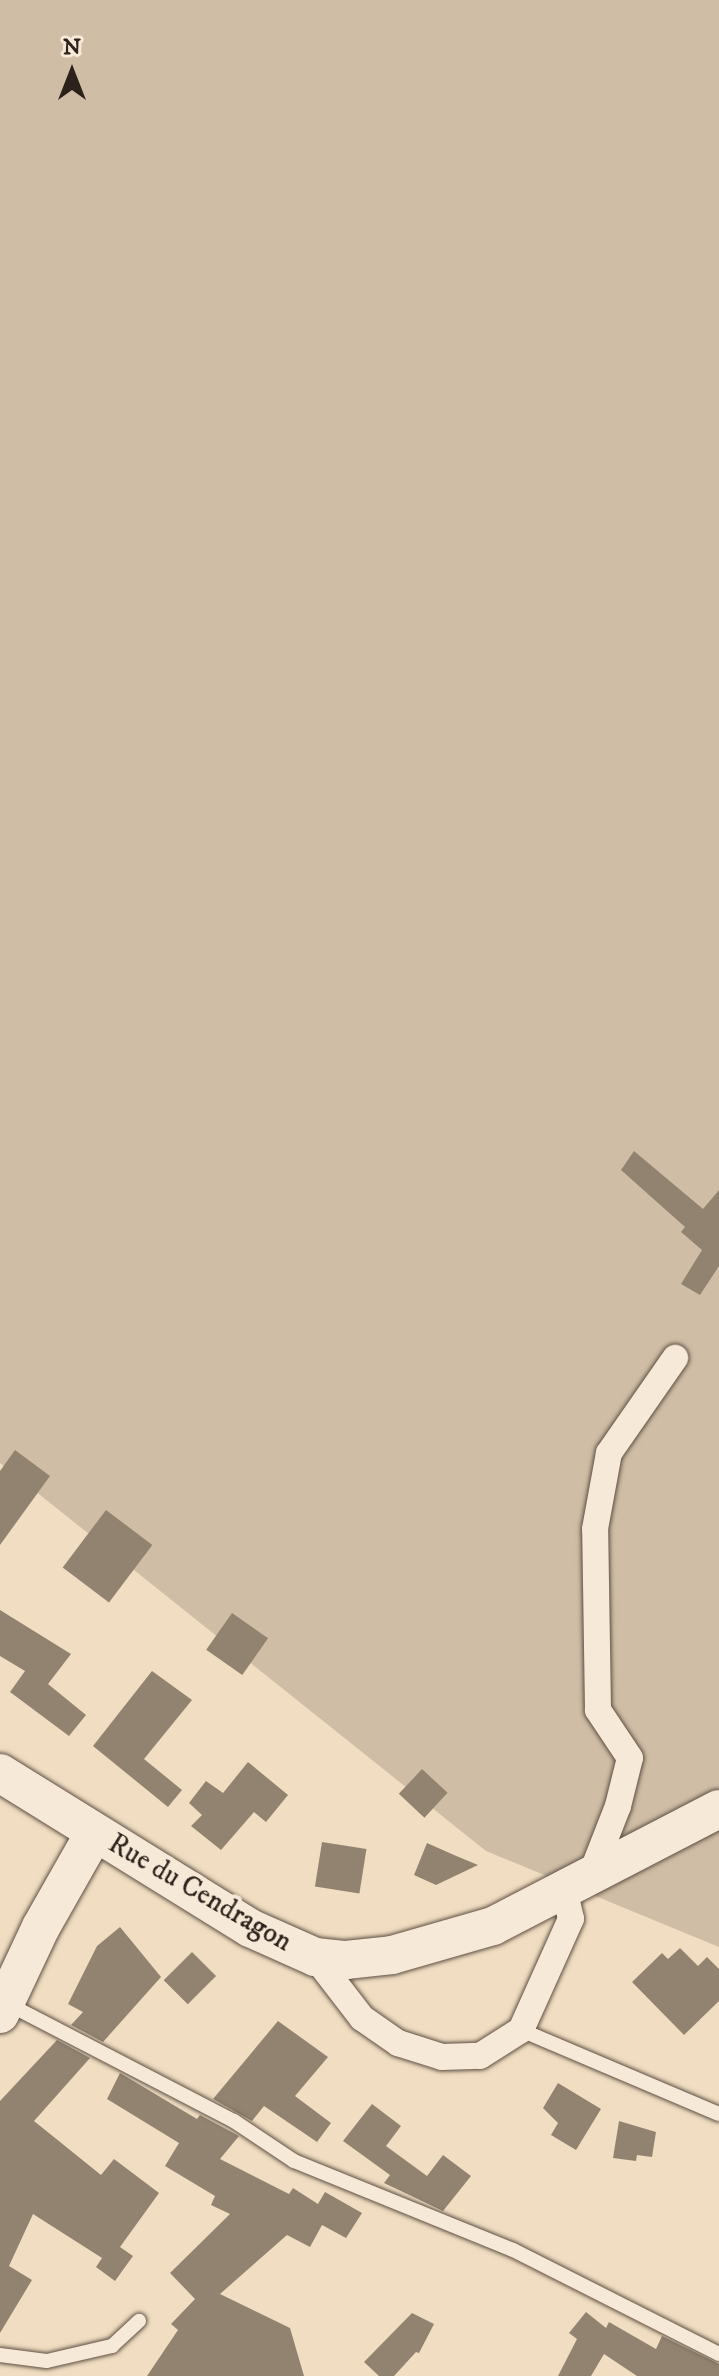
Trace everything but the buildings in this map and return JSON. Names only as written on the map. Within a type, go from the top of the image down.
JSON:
[{"type":"main road","name":"Rue du Cendragon","points":[[0,1773],[250,1928],[315,1957],[346,1960],[392,1955],[493,1926],[719,1809]]},
{"type":"main road","points":[[4,2009],[41,1927],[95,1832]]},
{"type":"street","points":[[315,1957],[362,2018],[398,2043],[442,2057],[480,2056],[521,2030],[571,1919],[578,1882],[618,1806],[630,1758],[598,1710],[595,1529],[609,1453],[675,1358]]},
{"type":"lane","points":[[4,2009],[234,2121],[294,2161],[513,2250],[719,2354]]},
{"type":"lane","points":[[521,2030],[719,2114]]},
{"type":"lane","points":[[0,2355],[47,2361],[112,2346],[139,2321]]},
{"type":"shaded area","points":[[0,0],[719,0],[719,1947],[486,1851],[0,1463]]}]
